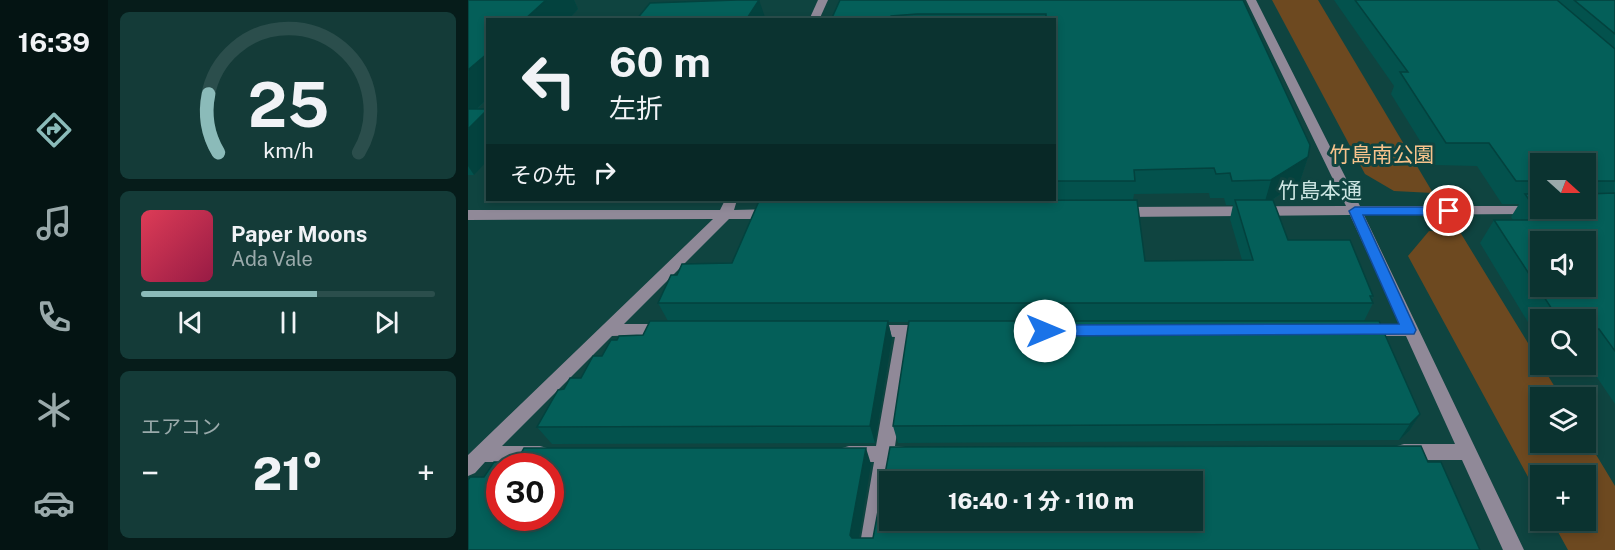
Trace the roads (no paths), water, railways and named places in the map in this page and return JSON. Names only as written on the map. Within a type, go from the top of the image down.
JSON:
[{"type":"street","points":[[815,18],[823,0]]},
{"type":"street","points":[[1251,0],[1355,211],[1514,550]]},
{"type":"street","points":[[468,216],[728,207],[789,214]]},
{"type":"street","points":[[474,461],[728,207]]},
{"type":"street","name":"竹島本通","points":[[1109,212],[1530,210]]},
{"type":"street","points":[[607,330],[684,330]]},
{"type":"street","points":[[1351,330],[1409,330]]},
{"type":"street","points":[[858,331],[939,331]]},
{"type":"street","points":[[868,550],[904,331]]},
{"type":"street","points":[[1388,452],[1467,452]]},
{"type":"street","points":[[836,454],[930,454]]},
{"type":"park label","name":"竹島南公園","points":[[1382,154]]}]
